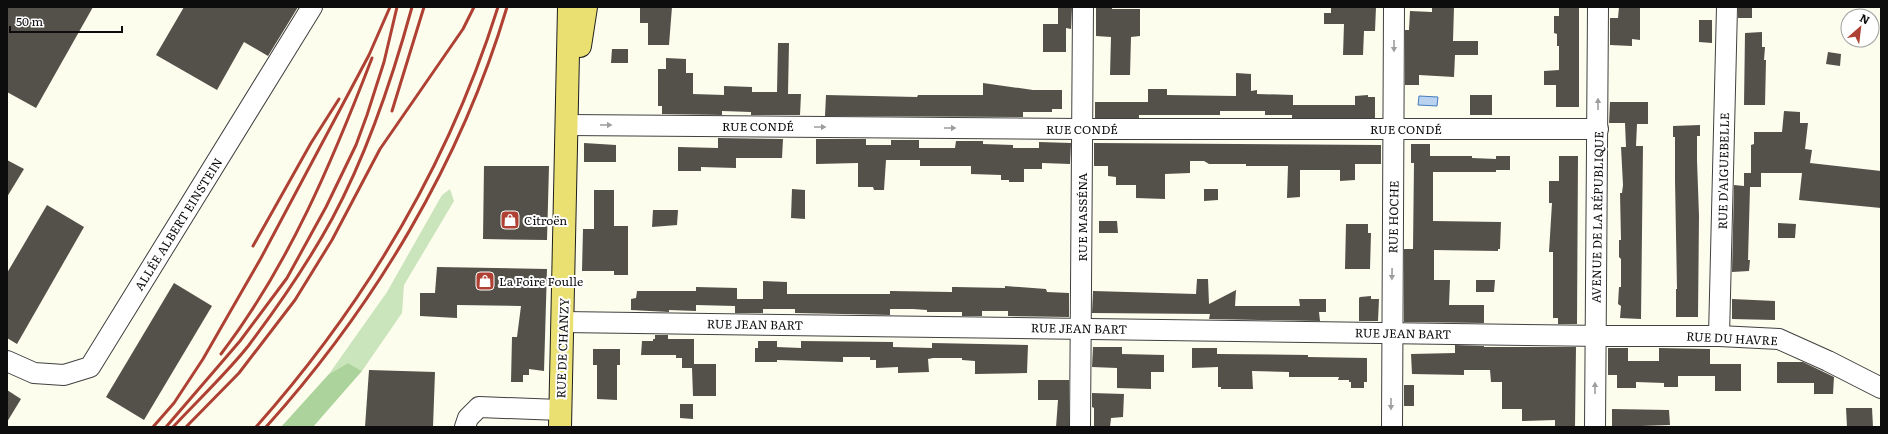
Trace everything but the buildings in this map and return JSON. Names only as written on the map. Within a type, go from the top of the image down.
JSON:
[{"type":"main road","name":"RUE DE CHANZY","points":[[560,418],[569,7]]},
{"type":"main road","name":"RUE DE CHANZY","points":[[567,125],[586,7]]},
{"type":"street","name":"ALLÉE ALBERT EINSTEIN","points":[[7,361],[34,373],[57,375],[64,375],[90,367],[312,7]]},
{"type":"street","name":"RUE MASSÉNA","points":[[1080,427],[1082,328],[1083,7]]},
{"type":"street","name":"RUE HOCHE","points":[[1392,427],[1391,333],[1394,7]]},
{"type":"street","name":"AVENUE DE LA RÉPUBLIQUE","points":[[1595,427],[1598,7]]},
{"type":"street","name":"RUE D'AIGUEBELLE","points":[[1719,336],[1727,7]]},
{"type":"street","name":"RUE CONDÉ","points":[[567,125],[1082,129],[1598,129]]},
{"type":"street","name":"RUE JEAN BART","points":[[563,322],[1596,336]]},
{"type":"street","name":"RUE DU HAVRE","points":[[1596,336],[1719,336],[1779,339],[1828,361],[1881,388]]},
{"type":"street","points":[[465,427],[468,418],[479,407],[560,418]]},
{"type":"green space","points":[[450,189],[454,201],[404,285],[402,313],[362,371],[348,363],[329,374],[387,292],[442,195]]},
{"type":"green space","points":[[348,363],[362,371],[313,427],[281,427],[329,374]]},
{"type":"water","points":[[1419,96],[1438,97],[1437,106],[1418,105]]},
{"type":"railway","points":[[153,427],[174,403],[203,359],[261,258],[369,55],[390,7]]},
{"type":"railway","points":[[166,427],[240,341],[287,278],[326,207],[356,145],[384,62],[397,7]]},
{"type":"railway","points":[[173,427],[222,376],[249,345],[293,284],[323,235],[345,194],[368,142],[396,62],[412,7]]},
{"type":"railway","points":[[392,111],[424,7]]},
{"type":"railway","points":[[186,427],[239,373],[295,300],[332,240],[380,149],[463,29],[474,7]]},
{"type":"railway","points":[[256,427],[296,380],[333,331],[368,282],[400,230],[455,122],[478,66],[498,7]]},
{"type":"railway","points":[[266,427],[343,333],[378,282],[410,230],[439,176],[465,121],[488,65],[507,7]]},
{"type":"railway","points":[[221,354],[268,285],[307,212],[325,174],[372,58]]},
{"type":"railway","points":[[253,246],[311,143],[339,99]]},
{"type":"place","name":"Citroën","points":[[510,220]]},
{"type":"place","name":"La Foire Foulle","points":[[485,281]]}]
